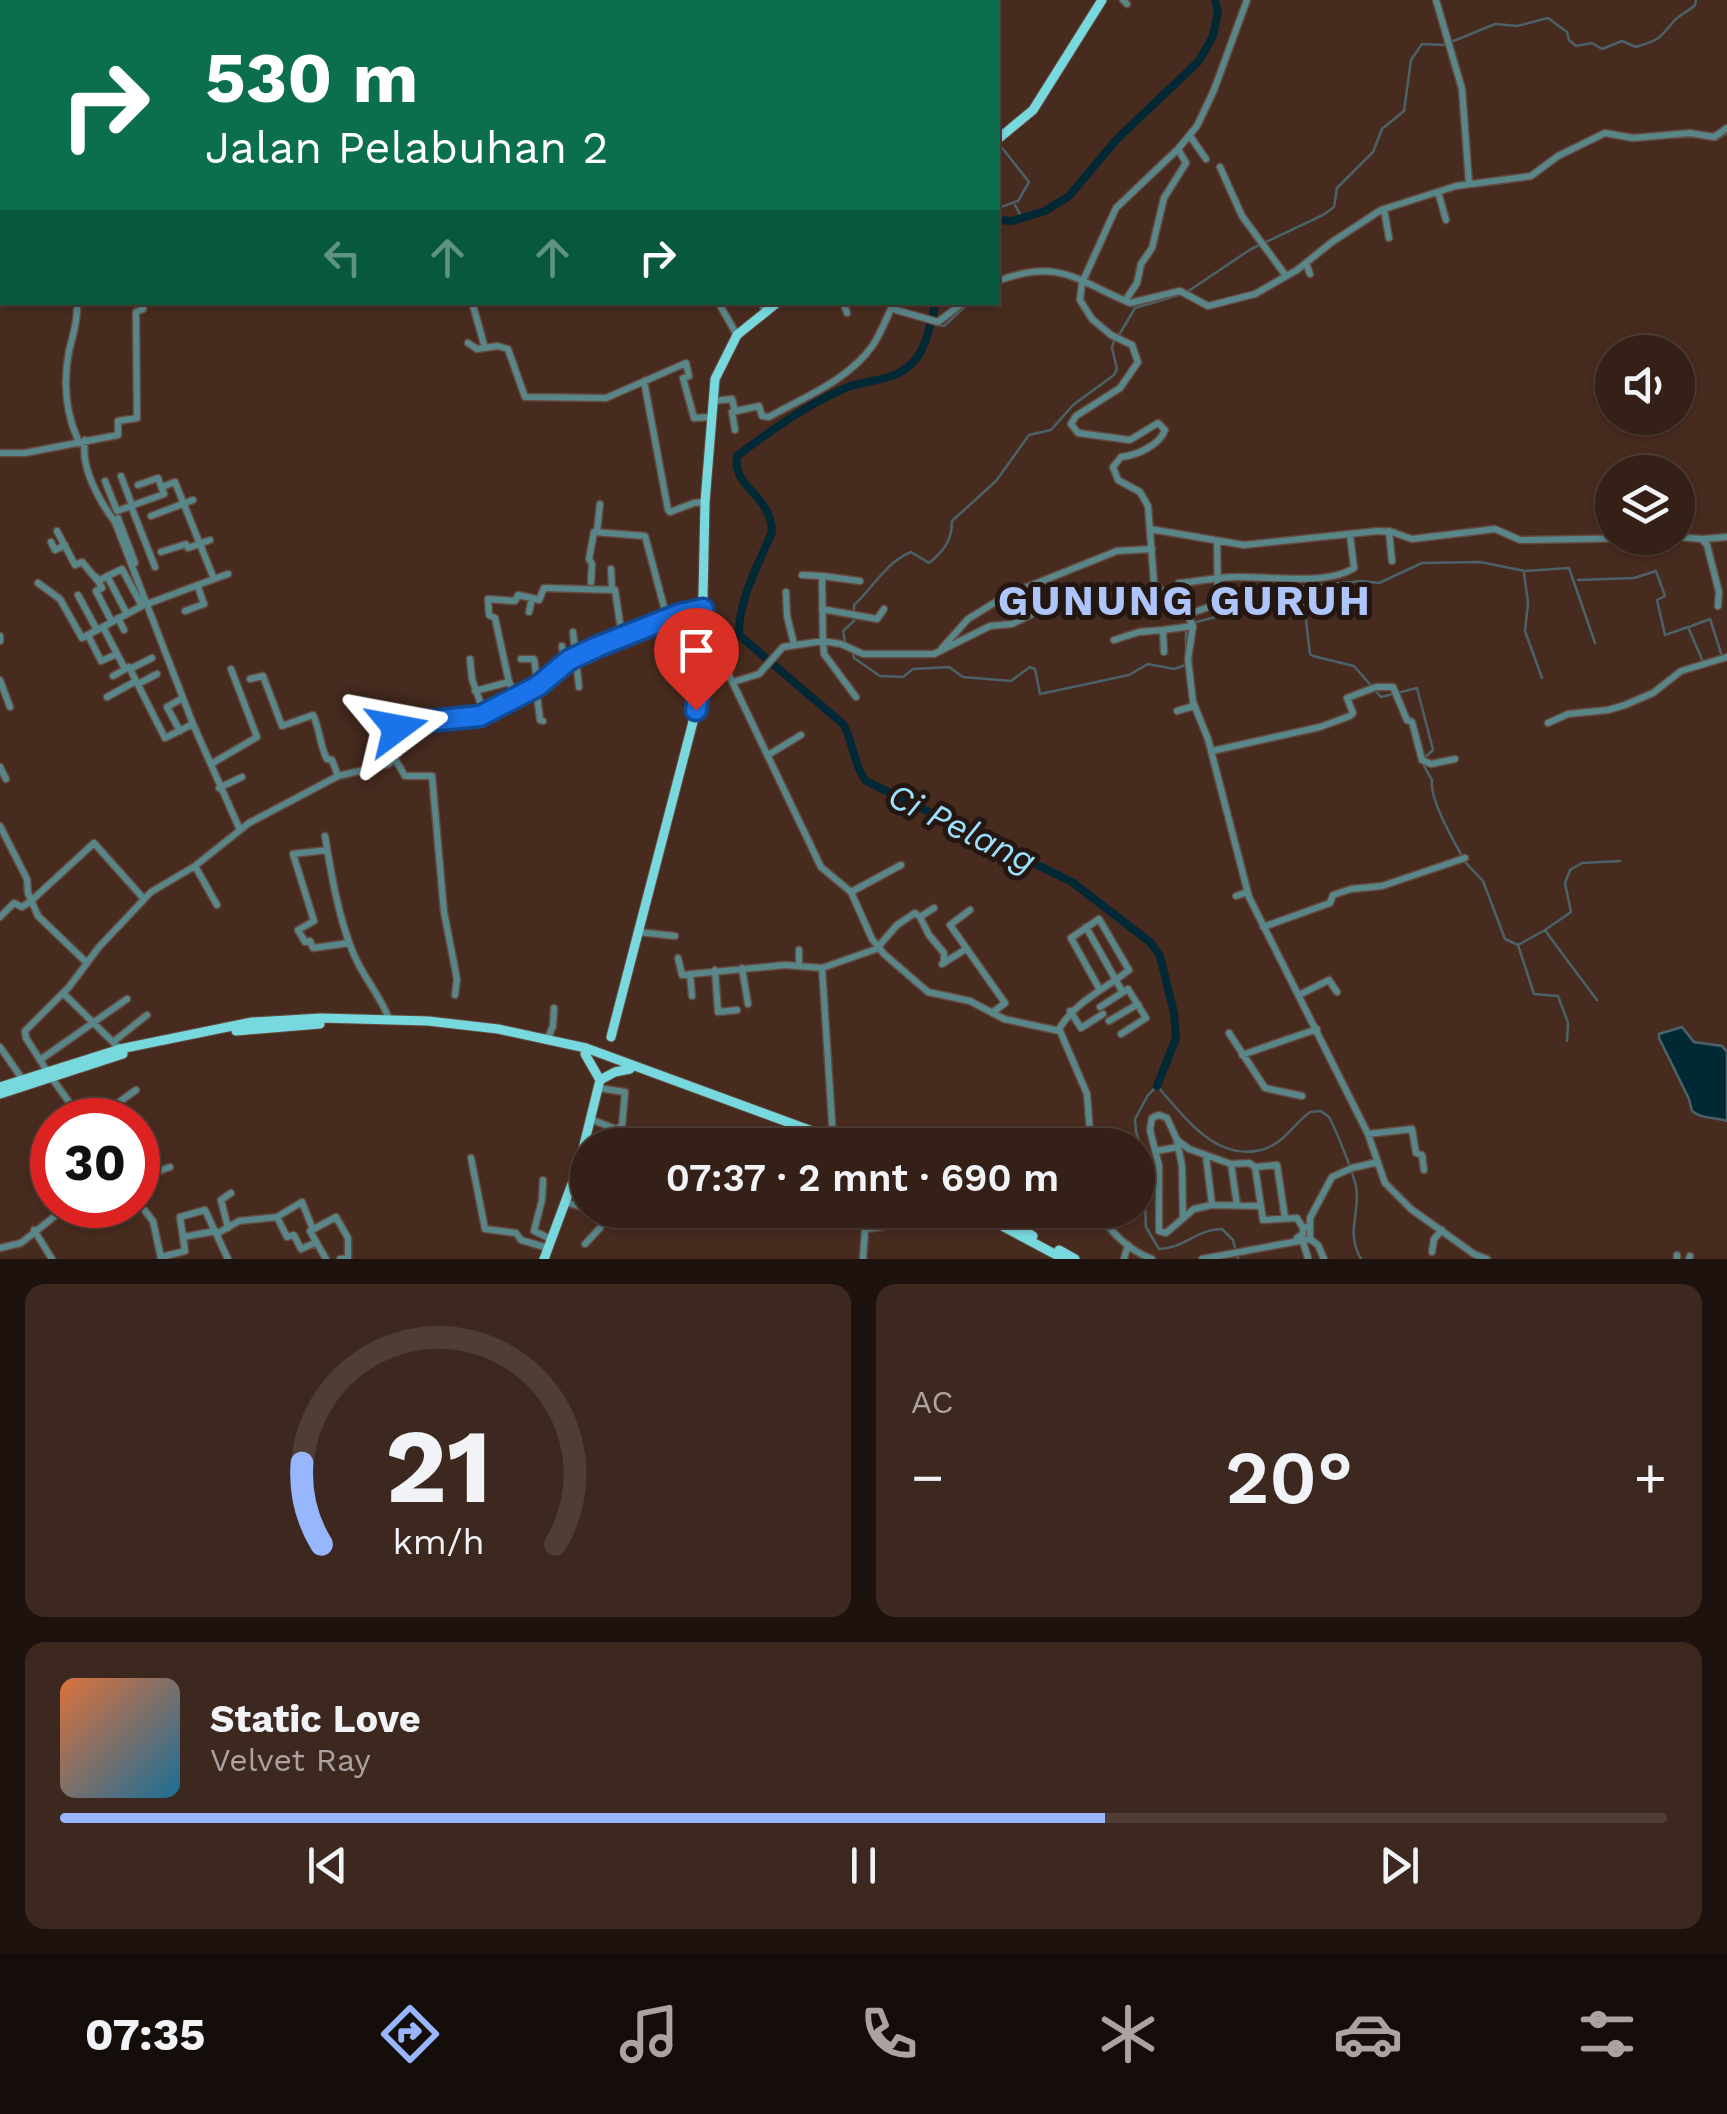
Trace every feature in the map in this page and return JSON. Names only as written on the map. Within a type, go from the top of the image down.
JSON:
[{"type":"main road","points":[[1000,137],[1033,110],[1102,0]]},
{"type":"main road","points":[[431,1024],[584,1050],[603,1044],[610,1037],[700,697],[705,502],[719,367],[737,335],[763,307]]},
{"type":"main road","points":[[0,1091],[116,1046],[266,1020],[392,1021],[548,1038],[794,1128]]},
{"type":"main road","points":[[0,1091],[136,1051],[253,1028],[392,1021]]},
{"type":"main road","points":[[610,1037],[630,1067]]},
{"type":"main road","points":[[547,1249],[579,1164],[599,1084],[584,1050]]},
{"type":"main road","points":[[599,1084],[630,1067]]},
{"type":"main road","points":[[1006,1228],[1064,1259]]},
{"type":"main road","points":[[1019,1228],[1075,1259]]},
{"type":"street","points":[[1179,598],[1162,591],[1153,580],[1144,496],[1118,480],[1113,467],[1118,458],[1140,454],[1163,437],[1165,430],[1161,424],[1152,425],[1140,437],[1130,440],[1082,434],[1071,424],[1076,416],[1120,388],[1138,362],[1132,345],[1111,335],[1088,314],[1079,296],[1116,208],[1190,136],[1210,100],[1247,0]]},
{"type":"street","points":[[1436,0],[1460,84],[1467,187]]},
{"type":"street","points":[[1000,280],[1030,271],[1064,272],[1135,303],[1180,291],[1208,306],[1231,303],[1258,294],[1307,267],[1330,246],[1381,212],[1439,193],[1512,183],[1536,174],[1606,133],[1622,139],[1690,132],[1714,138],[1727,128]]},
{"type":"street","points":[[1190,136],[1206,159]]},
{"type":"street","points":[[1125,301],[1152,248],[1164,198],[1186,163],[1178,149]]},
{"type":"street","points":[[1220,167],[1240,214],[1286,276]]},
{"type":"street","points":[[1439,193],[1446,220]]},
{"type":"street","points":[[1381,212],[1390,238]]},
{"type":"street","points":[[77,305],[66,392],[70,422],[81,440],[88,472],[106,514],[113,518],[219,788],[240,830]]},
{"type":"street","points":[[0,453],[25,453],[118,435],[118,422],[138,418],[136,311],[144,309],[144,305]]},
{"type":"street","points":[[473,305],[485,348]]},
{"type":"street","points":[[720,305],[737,335]]},
{"type":"street","points":[[844,305],[848,313]]},
{"type":"street","points":[[735,410],[760,406],[762,416],[769,417],[830,383],[870,350],[884,327],[891,305]]},
{"type":"street","points":[[893,305],[938,322],[960,305]]},
{"type":"street","points":[[468,343],[476,349],[508,349],[525,397],[606,398],[686,363],[689,376],[683,378],[694,418],[712,417]]},
{"type":"street","points":[[644,380],[668,510],[705,502]]},
{"type":"street","points":[[713,402],[732,399],[735,430]]},
{"type":"street","points":[[121,476],[155,567]]},
{"type":"street","points":[[117,511],[164,494],[158,478],[138,486]]},
{"type":"street","points":[[106,481],[139,573]]},
{"type":"street","points":[[162,487],[175,482],[214,580]]},
{"type":"street","points":[[151,516],[193,500]]},
{"type":"street","points":[[591,582],[589,557],[600,504]]},
{"type":"street","points":[[1150,529],[1218,543],[1268,544],[1388,532],[1412,539],[1494,529],[1520,540],[1595,539]]},
{"type":"street","points":[[57,530],[75,565],[90,565],[102,588],[96,591],[124,630]]},
{"type":"street","points":[[597,531],[646,537],[671,671]]},
{"type":"street","points":[[1388,532],[1392,561]]},
{"type":"street","points":[[1350,534],[1354,568],[1346,573],[1178,583],[1179,598],[1193,626],[1188,659],[1194,706],[1212,751],[1247,892],[1368,1134],[1390,1190],[1474,1254],[1487,1259]]},
{"type":"street","points":[[1695,538],[1727,537]]},
{"type":"street","points":[[1702,539],[1711,555],[1718,606]]},
{"type":"street","points":[[162,552],[210,540]]},
{"type":"street","points":[[51,542],[56,550],[64,546]]},
{"type":"street","points":[[1188,614],[1218,605],[1218,543]]},
{"type":"street","points":[[939,653],[968,619],[1007,596],[1117,551],[1152,549]]},
{"type":"street","points":[[98,580],[122,569],[146,603],[155,626]]},
{"type":"street","points":[[611,569],[612,590]]},
{"type":"street","points":[[38,583],[60,599],[82,638],[165,594],[228,574]]},
{"type":"street","points":[[802,575],[860,581]]},
{"type":"street","points":[[107,576],[127,614]]},
{"type":"street","points":[[822,576],[824,654],[856,697]]},
{"type":"street","points":[[184,611],[204,604],[198,586]]},
{"type":"street","points":[[1718,587],[1727,590]]},
{"type":"street","points":[[517,696],[509,682],[488,599],[515,601],[518,594],[539,600],[544,588],[615,590],[622,637]]},
{"type":"street","points":[[733,682],[751,678],[784,647],[794,644],[824,640],[863,654],[905,657],[939,653],[990,626],[1008,625],[1054,607],[1102,594],[1129,596],[1162,591]]},
{"type":"street","points":[[786,592],[794,644]]},
{"type":"street","points":[[78,594],[128,666],[165,738],[193,724]]},
{"type":"street","points":[[529,612],[532,598]]},
{"type":"street","points":[[455,995],[457,979],[444,912],[432,776],[406,776],[395,759],[399,725],[484,713],[537,686],[576,657],[663,620],[703,609]]},
{"type":"street","points":[[822,609],[877,619],[884,609]]},
{"type":"street","points":[[1114,640],[1139,632],[1193,626]]},
{"type":"street","points":[[1163,630],[1164,652]]},
{"type":"street","points":[[574,632],[579,687]]},
{"type":"street","points":[[88,635],[101,661],[117,654]]},
{"type":"street","points":[[562,646],[564,664]]},
{"type":"street","points":[[1548,722],[1568,714],[1625,705],[1653,693],[1682,670],[1727,657]]},
{"type":"street","points":[[113,676],[152,658]]},
{"type":"street","points":[[521,659],[534,658],[543,721]]},
{"type":"street","points":[[470,659],[484,713]]},
{"type":"street","points":[[211,764],[257,737],[232,668]]},
{"type":"street","points":[[703,669],[724,670],[733,682],[821,868],[851,892],[879,947],[928,992],[970,1001],[991,1014],[1059,1030]]},
{"type":"street","points":[[107,697],[157,674]]},
{"type":"street","points":[[250,679],[264,676],[281,726],[313,716],[323,752],[332,760],[338,776]]},
{"type":"street","points":[[0,680],[10,707]]},
{"type":"street","points":[[476,691],[509,682]]},
{"type":"street","points":[[1212,751],[1320,727],[1350,716],[1353,713],[1347,698],[1386,685],[1393,686],[1407,720],[1412,722],[1422,760],[1430,764],[1454,759]]},
{"type":"street","points":[[180,731],[167,706],[181,699]]},
{"type":"street","points":[[1176,711],[1194,706]]},
{"type":"street","points":[[768,755],[801,735]]},
{"type":"street","points":[[66,1098],[25,1031],[144,899],[240,830],[338,776],[385,766],[395,759]]},
{"type":"street","points":[[0,767],[6,780]]},
{"type":"street","points":[[219,788],[242,777]]},
{"type":"street","points":[[0,826],[27,880],[31,901],[42,922],[87,963]]},
{"type":"street","points":[[325,836],[349,943],[363,976],[392,1021]]},
{"type":"street","points":[[0,917],[15,902],[22,907],[31,901],[94,842],[144,899]]},
{"type":"street","points":[[327,850],[293,854],[314,920],[298,930],[313,948],[349,943]]},
{"type":"street","points":[[1262,927],[1331,902],[1332,896],[1382,886],[1465,858]]},
{"type":"street","points":[[851,892],[902,865]]},
{"type":"street","points":[[195,866],[217,905]]},
{"type":"street","points":[[1236,896],[1247,892]]},
{"type":"street","points":[[920,917],[934,908]]},
{"type":"street","points":[[970,910],[950,925],[1005,1003],[991,1014]]},
{"type":"street","points":[[678,958],[682,975],[798,964],[822,968],[879,947],[904,919],[915,913],[945,955],[942,964],[966,949]]},
{"type":"street","points":[[1059,1030],[1070,1012],[1115,980],[1128,968],[1101,919],[1071,938],[1100,990]]},
{"type":"street","points":[[1086,927],[1122,991]]},
{"type":"street","points":[[638,932],[674,936]]},
{"type":"street","points":[[798,964],[800,950]]},
{"type":"street","points":[[742,968],[748,1004]]},
{"type":"street","points":[[822,968],[832,1128]]},
{"type":"street","points":[[715,970],[718,1011],[737,1010]]},
{"type":"street","points":[[690,974],[692,996]]},
{"type":"street","points":[[1299,995],[1330,980],[1338,992]]},
{"type":"street","points":[[1104,1014],[1128,989],[1146,1018],[1121,1034]]},
{"type":"street","points":[[63,993],[116,1046],[147,1015]]},
{"type":"street","points":[[40,1060],[127,999]]},
{"type":"street","points":[[1070,1012],[1082,1028],[1104,1014],[1138,1004]]},
{"type":"street","points":[[548,1038],[554,1008]]},
{"type":"street","points":[[1242,1055],[1316,1029]]},
{"type":"street","points":[[1059,1030],[1087,1094],[1090,1128]]},
{"type":"street","points":[[1229,1033],[1265,1088],[1302,1096]]},
{"type":"street","points":[[0,1047],[23,1080]]},
{"type":"street","points":[[590,1119],[616,1128],[622,1126],[625,1092],[599,1084]]},
{"type":"street","points":[[125,1098],[136,1090]]},
{"type":"street","points":[[1183,1216],[1178,1143],[1166,1118],[1154,1116],[1150,1130],[1159,1166],[1158,1228],[1166,1233],[1194,1209],[1212,1205],[1260,1206]]},
{"type":"street","points":[[1368,1134],[1412,1129],[1424,1170]]},
{"type":"street","points":[[1156,1151],[1178,1143],[1231,1164],[1277,1164],[1284,1218]]},
{"type":"street","points":[[1206,1156],[1212,1205]]},
{"type":"street","points":[[470,1158],[485,1229],[516,1233],[521,1240],[547,1249]]},
{"type":"street","points":[[1308,1258],[1303,1234],[1330,1180],[1352,1168],[1378,1162]]},
{"type":"street","points":[[1231,1164],[1237,1205]]},
{"type":"street","points":[[1255,1166],[1264,1221],[1299,1218],[1306,1228],[1304,1240]]},
{"type":"street","points":[[160,1171],[170,1167]]},
{"type":"street","points":[[542,1180],[542,1200],[534,1231],[547,1249]]},
{"type":"street","points":[[228,1228],[221,1200],[231,1193]]},
{"type":"street","points":[[566,1197],[570,1197]]},
{"type":"street","points":[[566,1197],[570,1199]]},
{"type":"street","points":[[183,1238],[217,1232],[242,1221],[277,1216],[302,1202],[315,1243],[326,1259]]},
{"type":"street","points":[[155,1228],[161,1258],[184,1252],[180,1217],[204,1210],[209,1213],[228,1259]]},
{"type":"street","points":[[277,1216],[287,1237],[294,1235],[301,1249],[315,1243]]},
{"type":"street","points":[[312,1227],[336,1217],[348,1240],[348,1258],[340,1259]]},
{"type":"street","points":[[21,1243],[37,1228]]},
{"type":"street","points":[[585,1244],[599,1228]]},
{"type":"street","points":[[863,1259],[864,1229],[870,1228]]},
{"type":"street","points":[[1109,1228],[1152,1259]]},
{"type":"street","points":[[34,1230],[52,1259]]},
{"type":"street","points":[[1432,1252],[1434,1239],[1442,1230]]},
{"type":"street","points":[[1202,1259],[1304,1240],[1318,1245],[1324,1259]]},
{"type":"street","points":[[0,1248],[40,1241]]},
{"type":"street","points":[[1124,1259],[1128,1245]]},
{"type":"water","points":[[1682,1027],[1694,1042],[1722,1046],[1727,1052],[1727,1121],[1692,1111],[1659,1038],[1659,1034]]},
{"type":"waterway","name":"Ci Pelang","points":[[1000,220],[1012,221],[1045,211],[1069,196],[1117,139],[1199,61],[1213,36],[1218,12],[1215,0]]},
{"type":"waterway","points":[[1187,292],[1251,249],[1334,207],[1337,188],[1373,152],[1382,129],[1404,111],[1411,60],[1422,44],[1444,45],[1495,24],[1517,26],[1548,18],[1567,32],[1576,46],[1592,43],[1602,49],[1622,41],[1636,47],[1659,38],[1696,0]]},
{"type":"waterway","points":[[1716,140],[1727,133]]},
{"type":"waterway","points":[[1676,137],[1698,137]]},
{"type":"waterway","points":[[1641,140],[1658,139]]},
{"type":"waterway","points":[[1000,145],[1029,182],[1018,201],[1000,207]]},
{"type":"waterway","points":[[1474,187],[1531,179],[1555,162]]},
{"type":"waterway","points":[[1015,205],[1022,218]]},
{"type":"waterway","points":[[1119,335],[1135,308],[1179,295]]},
{"type":"waterway","name":"Ci Pelang","points":[[935,305],[924,345],[909,366],[894,375],[829,395],[737,456],[740,476],[765,509],[772,532],[746,595],[739,635],[843,724],[866,781],[1072,882],[1150,942],[1160,956],[1176,1038],[1157,1086]]},
{"type":"waterway","points":[[930,323],[944,326],[967,305]]},
{"type":"waterway","points":[[845,642],[843,631],[854,621],[854,605],[887,569],[911,552],[929,563],[934,559],[949,539],[952,521],[996,481],[1029,435],[1051,430],[1073,405],[1114,375],[1114,341]]},
{"type":"waterway","points":[[1302,587],[1379,583],[1422,563],[1480,562],[1525,571],[1569,568],[1595,643]]},
{"type":"waterway","points":[[1578,580],[1634,578],[1656,571],[1665,596],[1657,600],[1665,635],[1688,627],[1704,664]]},
{"type":"waterway","points":[[1524,573],[1528,603],[1525,631],[1542,678]]},
{"type":"waterway","points":[[1193,623],[1234,612],[1256,592],[1302,587],[1310,654],[1354,666],[1381,697],[1417,688],[1433,750],[1425,757]]},
{"type":"waterway","points":[[1689,627],[1710,619],[1721,653]]},
{"type":"waterway","points":[[1186,631],[1186,653]]},
{"type":"waterway","points":[[853,652],[854,658],[880,676],[903,677],[913,669],[949,667],[963,677],[1011,681],[1030,667],[1035,669],[1040,694],[1129,675],[1148,664],[1174,669],[1186,661]]},
{"type":"waterway","points":[[1423,764],[1447,829],[1462,856]]},
{"type":"waterway","points":[[1545,930],[1571,912],[1565,883],[1570,870],[1582,863],[1620,861]]},
{"type":"waterway","points":[[1466,863],[1483,881],[1505,939],[1518,945],[1534,994],[1558,996],[1568,1023],[1567,1041]]},
{"type":"waterway","points":[[1518,945],[1545,930],[1597,1000]]},
{"type":"waterway","points":[[1238,1259],[1233,1240],[1222,1229],[1159,1249],[1146,1227],[1143,1152],[1135,1119],[1157,1086],[1204,1135],[1233,1150],[1267,1148],[1310,1112],[1321,1111],[1329,1117],[1356,1186],[1354,1240],[1361,1259]]},
{"type":"district","name":"GUNUNG GURUH","points":[[1185,600]]},
{"type":"route","points":[[397,728],[408,723],[480,716],[538,686],[569,660],[680,614],[703,609],[703,669],[696,710]]}]
